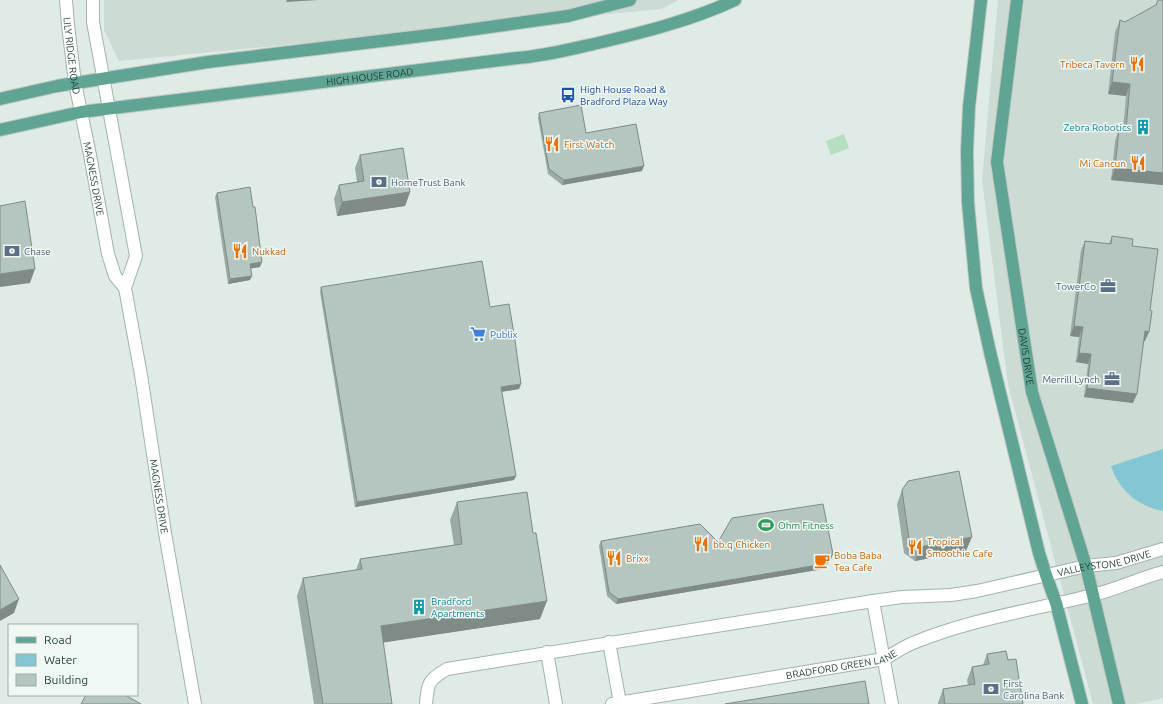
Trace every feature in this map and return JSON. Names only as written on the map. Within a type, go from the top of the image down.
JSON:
[{"type":"main road","points":[[0,98],[75,83],[208,62],[447,33],[568,16],[630,0]]},
{"type":"main road","name":"HIGH HOUSE ROAD","points":[[0,130],[81,112],[533,57],[579,48],[653,29],[735,0]]},
{"type":"main road","points":[[982,0],[969,107],[967,152],[968,203],[976,288],[990,352],[1046,575],[1056,603],[1082,704]]},
{"type":"main road","name":"DAVIS DRIVE","points":[[1016,0],[997,162],[1032,392],[1086,566],[1118,704]]},
{"type":"street","name":"LILY RIDGE ROAD","points":[[66,0],[75,83],[81,112]]},
{"type":"street","points":[[93,0],[93,22],[136,256],[125,288]]},
{"type":"street","name":"MAGNESS DRIVE","points":[[81,112],[108,254],[115,276],[125,288],[142,375],[165,533],[195,704]]},
{"type":"street","name":"VALLEYSTONE DRIVE","points":[[1046,575],[1086,566],[1116,563],[1163,549]]},
{"type":"street","points":[[1056,603],[1122,587],[1163,572]]},
{"type":"street","points":[[426,704],[428,686],[434,676],[447,669],[873,601],[902,597],[951,595],[1046,575]]},
{"type":"street","points":[[873,601],[892,704]]},
{"type":"street","name":"BRADFORD GREEN LANE","points":[[609,642],[616,703],[884,659],[912,643],[948,630],[984,619],[1056,603]]},
{"type":"street","points":[[547,652],[556,704]]},
{"type":"shaded area","points":[[104,0],[679,0],[661,9],[119,61],[104,30]]},
{"type":"shaded area","points":[[998,0],[1163,0],[1163,698],[1137,704],[1093,704],[1008,385],[982,180]]},
{"type":"green space","points":[[844,134],[849,148],[831,155],[826,141]]},
{"type":"water","points":[[1163,449],[1163,511],[1145,505],[1130,496],[1114,475],[1111,466]]},
{"type":"building","points":[[1158,0],[1163,1],[1163,173],[1115,168],[1119,129],[1126,129],[1130,84],[1112,82],[1120,20],[1125,22],[1156,5]]},
{"type":"building","points":[[581,105],[586,133],[636,124],[644,166],[564,180],[549,169],[539,113]]},
{"type":"building","points":[[403,148],[410,192],[342,202],[339,185],[364,181],[360,155]]},
{"type":"building","name":"Nukkad","points":[[250,187],[253,207],[255,207],[262,262],[250,264],[252,276],[230,279],[217,193]]},
{"type":"building","name":"Chase","points":[[25,201],[35,269],[0,274],[0,206]]},
{"type":"building","points":[[1112,236],[1133,239],[1132,246],[1158,249],[1150,310],[1152,311],[1149,332],[1145,331],[1137,394],[1087,388],[1091,354],[1079,353],[1083,327],[1074,326],[1085,241],[1111,244]]},
{"type":"building","points":[[482,261],[490,307],[509,304],[515,340],[521,384],[501,387],[516,476],[357,502],[321,287]]},
{"type":"building","points":[[959,471],[972,537],[920,547],[909,539],[902,490],[908,481]]},
{"type":"building","name":"Bradford Apartments","points":[[527,492],[533,533],[536,533],[547,601],[381,626],[392,704],[323,704],[303,578],[362,569],[360,559],[462,544],[457,502]]},
{"type":"building","points":[[823,504],[833,554],[824,564],[618,599],[609,592],[601,541],[700,524],[718,542],[732,518]]},
{"type":"building","points":[[0,565],[19,599],[0,610]]},
{"type":"building","points":[[1006,651],[1008,660],[1016,659],[1023,704],[945,704],[943,689],[975,684],[972,667],[989,664],[987,654]]},
{"type":"building","points":[[865,681],[869,704],[725,704]]},
{"type":"building","points":[[85,696],[127,696],[141,704],[81,704]]},
{"type":"place","name":"Tribeca Tavern","points":[[1137,64]]},
{"type":"place","name":"High House Road & Bradford Plaza Way","points":[[568,95]]},
{"type":"place","name":"Zebra Robotics","points":[[1143,127]]},
{"type":"place","name":"First Watch","points":[[552,144]]},
{"type":"place","name":"Mi Cancun","points":[[1138,163]]},
{"type":"place","name":"HomeTrust Bank","points":[[379,182]]},
{"type":"place","name":"Chase","points":[[12,251]]},
{"type":"place","name":"Nukkad","points":[[240,251]]},
{"type":"place","name":"TowerCo","points":[[1108,286]]},
{"type":"place","name":"Publix","points":[[478,334]]},
{"type":"place","name":"Merrill Lynch","points":[[1112,379]]},
{"type":"place","name":"Ohm Fitness","points":[[766,525]]},
{"type":"place","name":"bb.q Chicken","points":[[701,544]]},
{"type":"place","name":"Tropical Smoothie Cafe","points":[[915,547]]},
{"type":"place","name":"Brixx","points":[[614,558]]},
{"type":"place","name":"Boba Baba Tea Cafe","points":[[822,561]]},
{"type":"place","name":"Bradford Apartments","points":[[419,607]]},
{"type":"place","name":"First Carolina Bank","points":[[991,689]]}]
